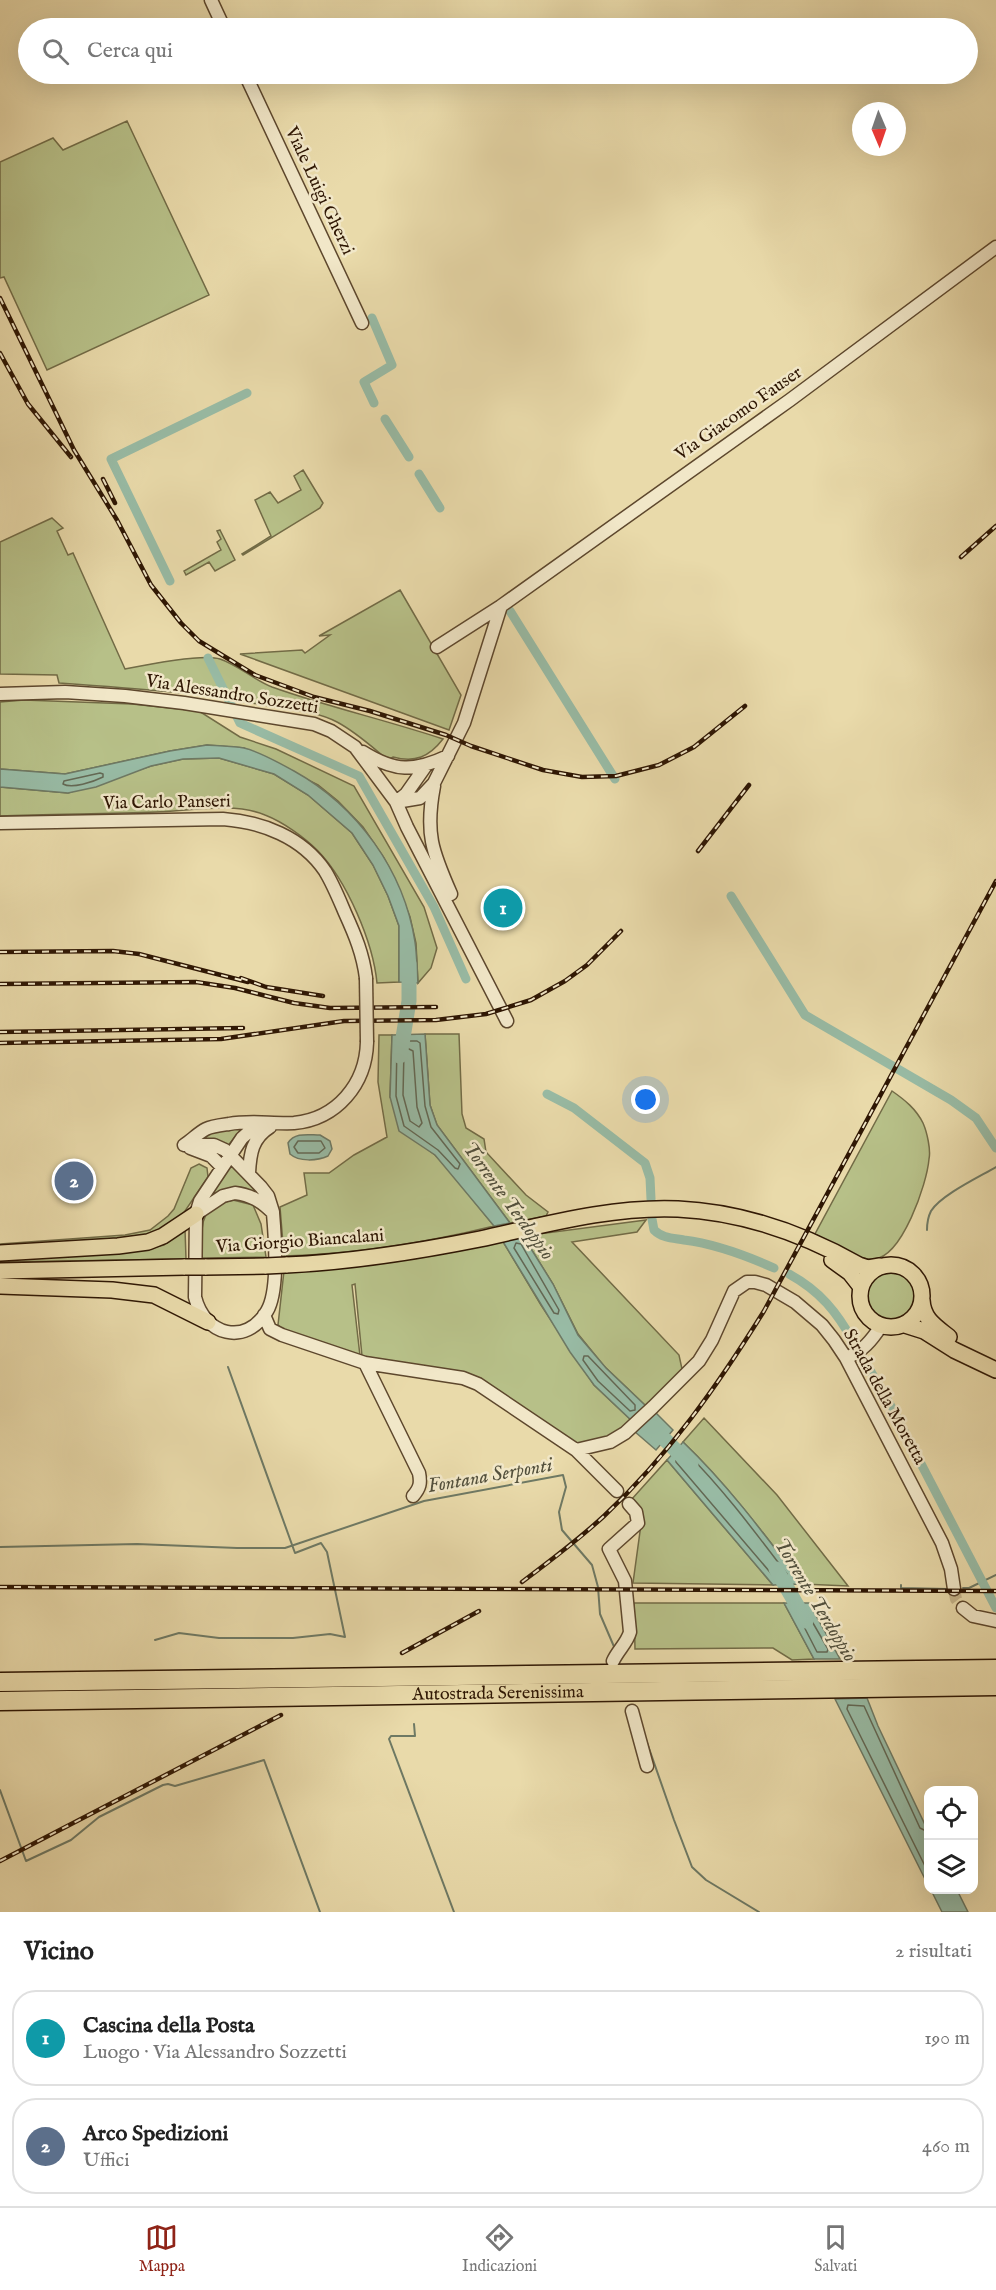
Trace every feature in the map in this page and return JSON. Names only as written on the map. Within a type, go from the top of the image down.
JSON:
[{"type":"highway","name":"Autostrada Serenissima","points":[[0,1701],[622,1671],[789,1688],[996,1669]]},
{"type":"highway","name":"Autostrada Serenissima","points":[[0,1682],[622,1671],[779,1672],[996,1686]]},
{"type":"main road","name":"Via Giorgio Biancalani","points":[[0,1271],[266,1266],[347,1262],[416,1252],[570,1219],[639,1210],[694,1210],[725,1214],[763,1224],[808,1242]]},
{"type":"main road","points":[[0,1253],[148,1242],[163,1236],[196,1214]]},
{"type":"main road","points":[[808,1242],[868,1268],[891,1265],[911,1272],[918,1280],[922,1290],[924,1314],[931,1322],[990,1367]]},
{"type":"main road","points":[[808,1242],[845,1269],[861,1287]]},
{"type":"main road","points":[[880,1266],[872,1271],[861,1287],[861,1306],[865,1315],[881,1326],[897,1328],[913,1319],[920,1310],[922,1300]]},
{"type":"main road","points":[[0,1286],[112,1290],[154,1295],[208,1322]]},
{"type":"main road","points":[[905,1325],[924,1331],[954,1350],[990,1367]]},
{"type":"street","points":[[211,0],[219,18]]},
{"type":"street","name":"Viale Luigi Gherzi","points":[[250,84],[362,323]]},
{"type":"street","name":"Via Giacomo Fauser","points":[[437,646],[501,606],[790,400],[996,248]]},
{"type":"street","points":[[396,802],[420,798],[434,783],[464,723],[501,606]]},
{"type":"street","name":"Via Alessandro Sozzetti","points":[[0,694],[65,692],[172,701],[314,724],[331,731],[355,747],[396,802],[507,1021]]},
{"type":"street","points":[[355,747],[378,762],[400,768],[425,767],[448,756]]},
{"type":"street","points":[[396,802],[406,794],[425,767]]},
{"type":"street","points":[[434,783],[430,808],[431,846],[452,897],[450,909]]},
{"type":"street","name":"Via Carlo Panseri","points":[[0,824],[223,819],[244,821],[271,829],[290,838],[325,871],[358,940],[366,978],[366,1042],[363,1071],[345,1099],[319,1116],[296,1122],[230,1123],[207,1129],[184,1145]]},
{"type":"street","points":[[249,1173],[251,1149],[264,1131],[276,1123]]},
{"type":"street","name":"Via Carlo Panseri","points":[[196,1214],[200,1201],[221,1166],[251,1130],[276,1123]]},
{"type":"street","points":[[184,1145],[214,1145],[230,1154],[268,1196],[273,1213],[274,1291],[268,1311],[249,1329],[225,1332],[214,1328],[197,1305],[195,1297],[196,1214],[223,1196],[235,1193],[245,1194],[261,1202],[273,1213]]},
{"type":"street","points":[[184,1145],[211,1156],[221,1166]]},
{"type":"street","name":"Strada della Moretta","points":[[576,1450],[610,1442],[625,1433],[699,1361],[712,1340],[734,1291],[747,1282],[766,1285],[795,1302],[822,1325],[846,1358],[942,1543],[951,1569],[954,1589]]},
{"type":"street","points":[[264,1315],[270,1329],[282,1335],[365,1363],[463,1378],[478,1384],[576,1450],[616,1491]]},
{"type":"street","points":[[846,1358],[865,1346],[881,1326]]},
{"type":"street","points":[[365,1363],[419,1473],[421,1481],[419,1490],[413,1496]]},
{"type":"street","points":[[622,1671],[630,1632],[625,1581],[609,1549],[638,1523],[636,1512],[629,1504]]},
{"type":"street","points":[[963,1608],[973,1616],[995,1621]]},
{"type":"street","points":[[632,1711],[647,1767]]},
{"type":"green space","points":[[127,121],[209,295],[47,370],[4,277],[0,278],[0,162],[53,138],[63,150]]},
{"type":"green space","points":[[303,470],[323,503],[320,508],[243,555],[271,536],[255,500],[270,492],[278,503],[301,490],[294,476]]},
{"type":"green space","points":[[52,518],[63,528],[57,531],[68,555],[73,553],[125,669],[188,658],[220,659],[272,687],[443,739],[421,757],[401,759],[393,757],[388,760],[344,726],[306,712],[194,695],[59,683],[57,675],[0,674],[0,542]]},
{"type":"green space","points":[[220,530],[235,560],[215,571],[209,562],[186,575],[184,571],[221,550],[217,542],[221,539],[217,531]]},
{"type":"green space","points":[[400,590],[461,695],[449,730],[240,654],[302,650],[305,653],[330,635],[319,636]]},
{"type":"green space","points":[[24,700],[132,704],[199,711],[240,737],[276,749],[354,786],[424,907],[437,948],[431,968],[418,983],[416,943],[410,917],[395,879],[363,827],[338,801],[318,785],[244,748],[207,745],[65,774],[0,769],[0,702]]},
{"type":"green space","points":[[219,758],[274,774],[308,795],[352,833],[373,865],[399,926],[399,982],[377,983],[370,949],[357,913],[329,864],[300,835],[265,815],[240,809],[211,808],[156,812],[0,816],[0,787],[68,793],[151,766],[183,759]]},
{"type":"green space","points":[[425,1034],[459,1034],[462,1114],[466,1128],[484,1139],[486,1152],[526,1195],[548,1212],[546,1216],[510,1223],[437,1125],[430,1105]]},
{"type":"green space","points":[[379,1035],[392,1035],[390,1097],[419,1143],[449,1170],[494,1226],[390,1247],[284,1256],[280,1207],[307,1195],[304,1173],[329,1173],[354,1155],[387,1137],[378,1082]]},
{"type":"green space","points":[[892,1091],[910,1105],[923,1123],[928,1141],[929,1159],[924,1185],[903,1233],[884,1255],[867,1259],[844,1250],[815,1234]]},
{"type":"green space","points":[[242,1128],[227,1147],[204,1140],[203,1135],[208,1132]]},
{"type":"green space","points":[[230,1163],[256,1193],[210,1198],[208,1196]]},
{"type":"green space","points":[[199,1164],[207,1168],[208,1177],[183,1214],[172,1224],[140,1238],[0,1248],[0,1244],[125,1235],[150,1230],[174,1209],[191,1168]]},
{"type":"green space","points":[[233,1200],[253,1205],[261,1224],[266,1257],[202,1258],[202,1228],[207,1214],[212,1208]]},
{"type":"green space","points":[[646,1220],[637,1232],[572,1242],[679,1355],[682,1369],[647,1407],[604,1366],[578,1334],[553,1284],[523,1236]]},
{"type":"green space","points":[[185,1229],[186,1259],[0,1262],[0,1260],[142,1250],[164,1245]]},
{"type":"green space","points":[[502,1240],[541,1305],[594,1385],[632,1421],[607,1440],[587,1445],[573,1443],[532,1418],[500,1391],[473,1376],[362,1356],[355,1284],[352,1285],[360,1356],[284,1331],[278,1325],[284,1271]]},
{"type":"green space","points":[[891,1273],[900,1275],[911,1284],[916,1298],[914,1307],[905,1318],[891,1323],[882,1321],[871,1312],[866,1298],[868,1289],[877,1278]]},
{"type":"green space","points":[[704,1418],[777,1495],[848,1586],[802,1584],[731,1493],[683,1442]]},
{"type":"green space","points":[[667,1460],[773,1585],[633,1583],[642,1517],[631,1500]]},
{"type":"green space","points":[[634,1603],[784,1603],[814,1659],[792,1660],[773,1648],[635,1649]]},
{"type":"water","points":[[207,745],[244,748],[270,758],[317,785],[357,822],[388,865],[400,890],[415,942],[418,983],[399,982],[399,926],[373,865],[352,833],[308,795],[274,774],[219,758],[183,759],[151,766],[96,787],[68,793],[0,787],[0,769],[65,774]]},
{"type":"water","points":[[425,1034],[430,1105],[437,1125],[510,1223],[494,1226],[435,1155],[399,1131],[390,1097],[392,1035]]},
{"type":"water","points":[[320,1135],[330,1141],[332,1149],[328,1156],[308,1160],[290,1154],[288,1143],[294,1137]]},
{"type":"water","points":[[523,1236],[553,1284],[578,1335],[606,1368],[647,1407],[632,1421],[594,1385],[570,1352],[502,1240]]},
{"type":"water","points":[[654,1411],[673,1430],[656,1450],[634,1431]]},
{"type":"water","points":[[683,1442],[731,1493],[802,1584],[773,1585],[667,1460]]},
{"type":"water","points":[[784,1603],[809,1603],[840,1659],[814,1659]]},
{"type":"water","points":[[867,1698],[924,1823],[924,1877],[835,1699]]},
{"type":"water","points":[[933,1894],[959,1894],[968,1912],[942,1912]]},
{"type":"waterway","points":[[372,318],[392,365],[364,382],[374,403]]},
{"type":"waterway","points":[[170,581],[111,459],[247,393]]},
{"type":"waterway","points":[[385,419],[409,457]]},
{"type":"waterway","points":[[419,474],[440,508]]},
{"type":"waterway","points":[[510,611],[615,779]]},
{"type":"waterway","points":[[208,658],[240,723],[359,776],[434,907],[466,979]]},
{"type":"waterway","points":[[731,896],[805,1015],[951,1100],[976,1118],[996,1148]]},
{"type":"waterway","name":"Torrente Terdoppio","points":[[400,1056],[409,1001],[409,963]]},
{"type":"waterway","points":[[547,1094],[574,1108],[645,1163],[650,1178],[651,1199]]},
{"type":"waterway","points":[[927,1230],[929,1216],[936,1205],[951,1193],[996,1167]]},
{"type":"waterway","points":[[652,1219],[654,1230],[664,1236],[719,1247],[774,1268]]},
{"type":"waterway","points":[[789,1274],[827,1303],[854,1343]]},
{"type":"waterway","points":[[863,1358],[892,1408],[996,1608]]},
{"type":"waterway","points":[[155,1640],[179,1633],[219,1638],[293,1638],[330,1634],[345,1637],[327,1552],[321,1543],[295,1553],[228,1367]]},
{"type":"waterway","name":"Torrente Terdoppio","points":[[652,1427],[691,1465]]},
{"type":"waterway","name":"Fontana Serponti","points":[[0,1547],[137,1544],[285,1548],[424,1501],[563,1475],[566,1487],[559,1512],[562,1530],[592,1565],[598,1587],[600,1614],[615,1649]]},
{"type":"waterway","name":"Torrente Terdoppio","points":[[776,1569],[806,1621]]},
{"type":"waterway","points":[[963,1588],[969,1588],[996,1575]]},
{"type":"waterway","points":[[901,1585],[901,1588],[948,1589]]},
{"type":"waterway","points":[[414,1724],[415,1736],[391,1736],[389,1739],[454,1912]]},
{"type":"waterway","name":"Fontana Serponti","points":[[644,1734],[692,1867],[706,1880],[759,1912]]},
{"type":"waterway","points":[[0,1790],[26,1861],[71,1840],[99,1817],[163,1785],[175,1786],[264,1760],[320,1912]]},
{"type":"tunnel","points":[[954,1589],[956,1599],[963,1608]]},
{"type":"railway","points":[[0,298],[74,450],[117,520],[151,585],[181,623],[199,641],[255,675],[314,697],[370,711],[446,735],[471,746],[543,770],[582,777],[616,776],[659,765],[694,747],[745,706]]},
{"type":"railway","points":[[0,353],[28,404],[71,457]]},
{"type":"railway","points":[[103,479],[115,503]]},
{"type":"railway","points":[[961,557],[996,526]]},
{"type":"railway","points":[[698,851],[749,785]]},
{"type":"railway","points":[[522,1582],[584,1533],[627,1493],[671,1444],[729,1366],[764,1311],[996,881]]},
{"type":"railway","points":[[0,1043],[221,1039],[344,1021],[436,1020],[486,1014],[531,1000],[565,981],[587,965],[621,931]]},
{"type":"railway","points":[[0,952],[113,951],[139,954],[248,982]]},
{"type":"railway","points":[[241,978],[266,987],[323,996]]},
{"type":"railway","points":[[0,984],[196,982],[235,988],[294,1003],[330,1008],[436,1007]]},
{"type":"railway","points":[[0,1032],[243,1028]]},
{"type":"railway","points":[[0,1587],[996,1591]]},
{"type":"railway","points":[[402,1653],[479,1611]]},
{"type":"railway","points":[[0,1861],[281,1715]]},
{"type":"place","name":"Cascina della Posta","points":[[503,908]]},
{"type":"place","name":"Arco Spedizioni","points":[[74,1181]]}]
